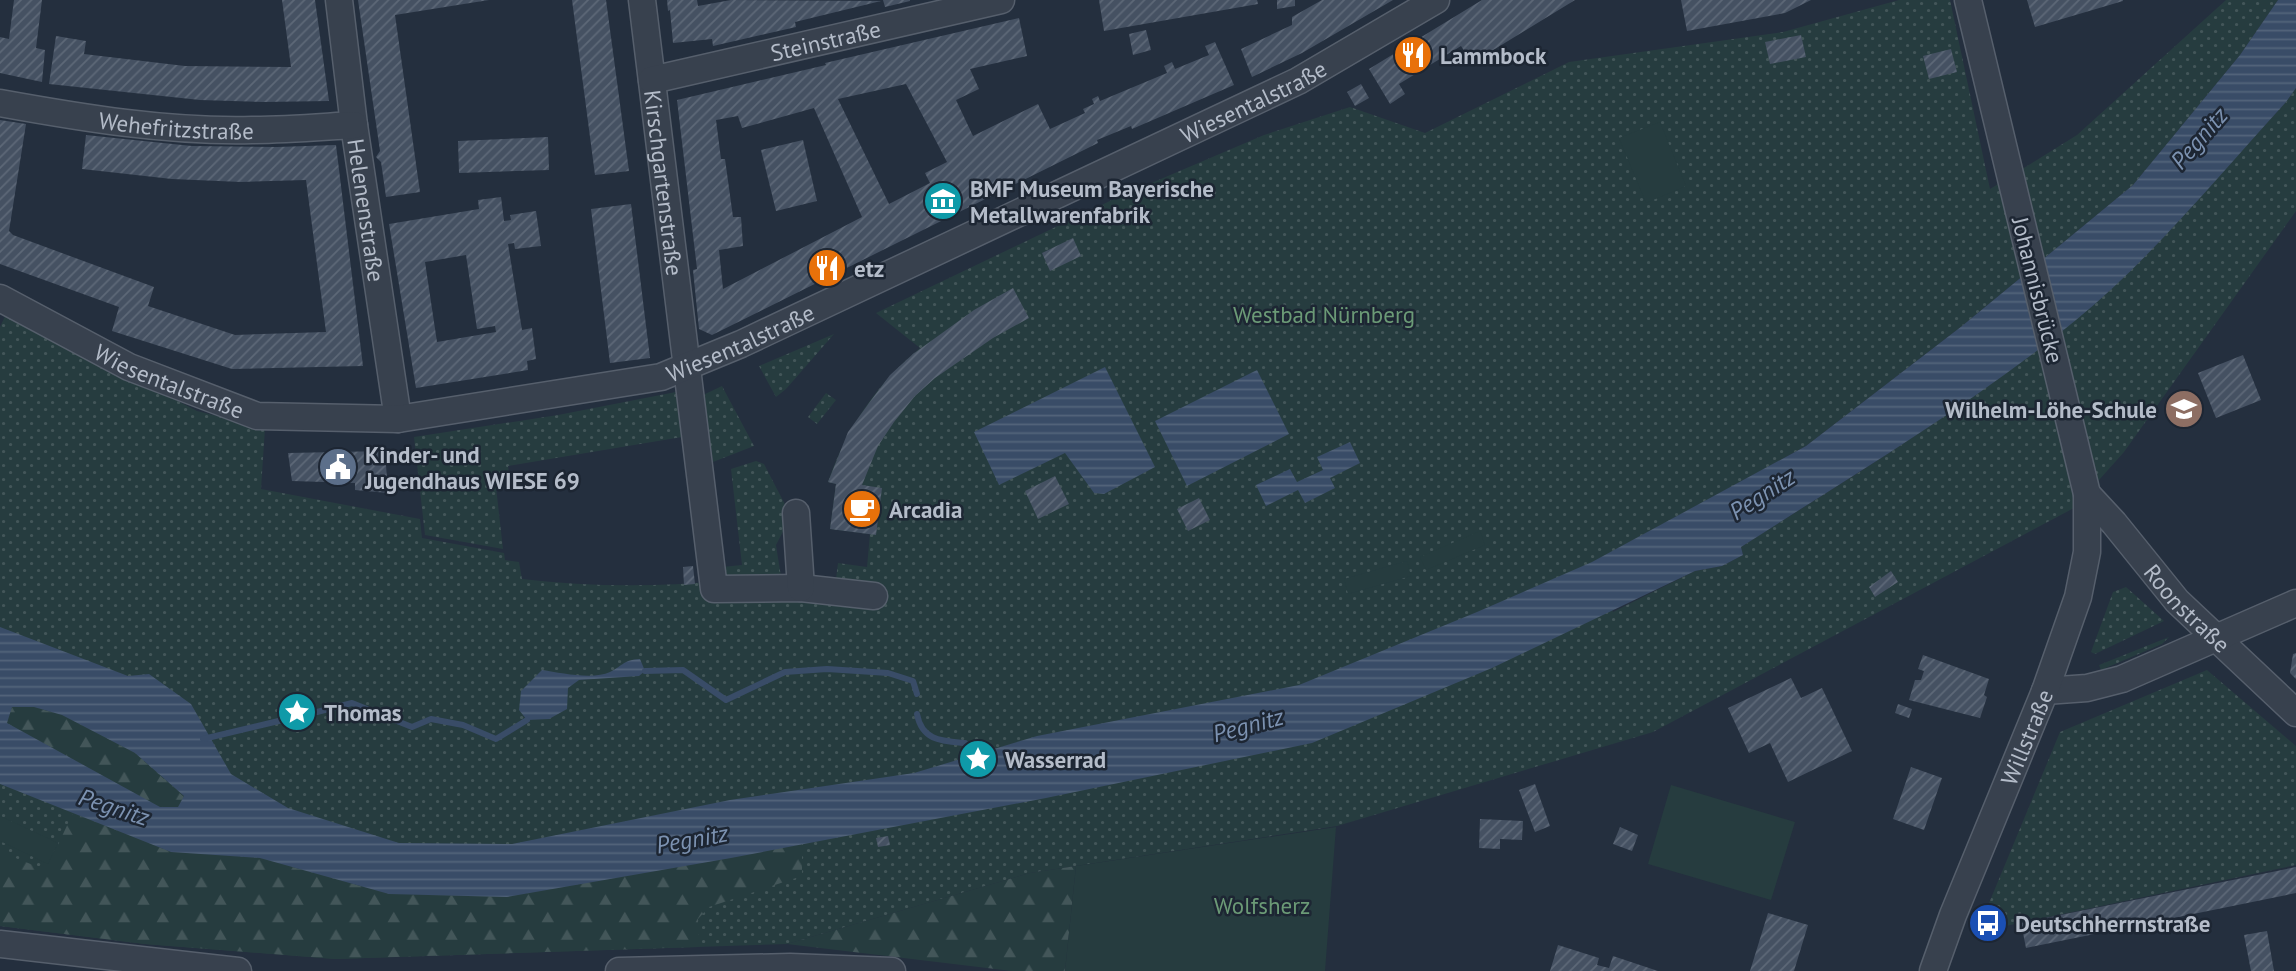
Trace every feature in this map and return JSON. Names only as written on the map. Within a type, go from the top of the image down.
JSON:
[{"type":"street","name":"Helenenstraße","points":[[339,0],[354,125],[398,419]]},
{"type":"street","name":"Kirschgartenstraße","points":[[642,0],[714,589],[801,588]]},
{"type":"street","name":"Steinstraße","points":[[652,80],[1001,0]]},
{"type":"street","name":"Wiesentalstraße","points":[[0,298],[129,367],[257,416],[398,419],[660,377],[741,344],[1298,81],[1435,0]]},
{"type":"street","name":"Johannisbrücke","points":[[1968,0],[2087,494]]},
{"type":"street","name":"Wehefritzstraße","points":[[0,103],[66,115],[180,128],[250,130],[354,125]]},
{"type":"street","name":"Roonstraße","points":[[2087,494],[2177,601],[2296,713]]},
{"type":"street","name":"Willstraße","points":[[1933,971],[1953,915],[2045,691],[2078,597],[2088,538],[2087,494]]},
{"type":"street","points":[[796,513],[801,588],[874,597]]},
{"type":"street","points":[[2045,691],[2102,685],[2122,679],[2296,603]]},
{"type":"street","points":[[0,944],[238,971]]},
{"type":"street","points":[[619,971],[892,971]]},
{"type":"green space","name":"Westbad Nürnberg","points":[[1899,0],[1950,0],[1990,189],[2077,135],[2226,0],[2278,0],[2240,55],[2133,185],[1962,326],[1806,446],[1593,562],[1613,612],[1695,571],[1722,566],[1743,555],[1741,547],[1911,438],[2035,351],[2075,320],[2131,270],[2184,215],[2296,88],[2296,211],[2124,452],[2074,508],[1653,732],[1337,826],[1030,873],[787,944],[335,959],[145,944],[0,926],[0,327],[7,312],[197,411],[265,428],[261,489],[420,519],[422,538],[504,553],[505,560],[519,562],[522,579],[622,585],[723,581],[722,567],[742,565],[731,469],[756,461],[764,464],[791,516],[776,545],[781,577],[836,579],[838,563],[867,567],[870,534],[830,529],[836,484],[828,482],[835,462],[865,408],[890,376],[920,348],[876,313],[1114,199],[1264,135],[1350,107],[1425,133],[1569,62],[1783,32]],"holes":[[[1073,239],[1050,270],[1042,253]]]},
{"type":"green space","points":[[1660,122],[1686,186],[1646,203],[1619,138]]},
{"type":"green space","points":[[834,334],[786,389],[776,397],[759,366]]},
{"type":"green space","points":[[722,386],[754,446],[713,462],[703,395]]},
{"type":"green space","points":[[681,391],[688,436],[508,466],[511,485],[496,487],[503,549],[425,535],[414,437],[558,415]]},
{"type":"green space","points":[[826,393],[836,400],[817,424],[808,417]]},
{"type":"green space","points":[[1480,531],[1485,545],[1426,570],[1420,557]]},
{"type":"green space","points":[[1407,561],[1411,576],[1348,594],[1344,579]]},
{"type":"green space","points":[[2126,587],[2164,621],[2095,654],[2091,652],[2113,592]]},
{"type":"green space","points":[[2169,637],[2162,644],[2101,670],[2099,665]]},
{"type":"green space","points":[[2207,670],[2296,746],[2296,865],[1977,932],[2060,732]]},
{"type":"green space","points":[[12,707],[33,707],[62,715],[135,753],[184,797],[178,807],[160,808],[7,723]]},
{"type":"green space","points":[[1671,785],[1795,822],[1771,900],[1648,864]]},
{"type":"green space","points":[[73,813],[171,852],[260,858],[389,894],[507,897],[802,844],[802,876],[709,907],[698,919],[698,947],[335,959],[145,944],[0,926],[0,852],[46,870]]},
{"type":"green space","points":[[0,816],[58,843],[48,864],[0,841]]},
{"type":"green space","name":"Wolfsherz","points":[[1336,827],[1325,971],[1065,971],[1076,866]]},
{"type":"green space","points":[[1076,866],[1065,971],[1012,971],[787,944],[1030,873]]},
{"type":"water","name":"Pegnitz","points":[[2278,0],[2296,0],[2296,88],[2286,102],[2131,270],[2037,351],[1912,438],[1741,547],[1743,555],[1722,566],[1695,571],[1492,668],[1312,743],[1046,798],[731,858],[507,897],[389,894],[260,858],[171,852],[0,784],[0,627],[128,676],[149,674],[191,704],[231,774],[288,808],[399,843],[512,844],[730,800],[914,773],[1037,736],[1299,685],[1592,562],[1806,446],[1962,326],[2133,185],[2240,55]],"holes":[[[12,707],[34,707],[62,715],[135,753],[184,796],[178,807],[160,807],[7,723]]]},
{"type":"water","points":[[1105,367],[1155,467],[1104,494],[1094,493],[1065,453],[999,485],[974,432]]},
{"type":"water","points":[[1257,370],[1289,434],[1187,486],[1155,421]]},
{"type":"water","points":[[1350,442],[1360,463],[1330,478],[1335,488],[1305,503],[1298,490],[1266,506],[1256,485],[1290,469],[1297,482],[1323,470],[1317,457]]},
{"type":"water","points":[[640,659],[645,671],[639,676],[579,680],[568,688],[567,709],[549,719],[527,720],[519,710],[521,691],[542,670],[595,675],[610,672],[630,660]]},
{"type":"building","points":[[14,0],[42,0],[36,48],[45,50],[42,82],[0,73],[0,37],[9,39]]},
{"type":"building","points":[[282,0],[315,0],[329,101],[200,100],[49,84],[56,36],[86,41],[84,54],[185,66],[291,67]]},
{"type":"building","points":[[358,0],[489,0],[395,15],[420,192],[386,197],[381,162],[376,157],[380,151]]},
{"type":"building","points":[[572,0],[606,0],[629,171],[595,175]]},
{"type":"building","points":[[667,0],[697,0],[698,6],[731,0],[881,1],[795,22],[796,27],[713,46],[712,39],[673,43]]},
{"type":"building","points":[[883,0],[910,0],[910,1],[885,7]]},
{"type":"building","points":[[1099,0],[1257,0],[1258,4],[1104,31]]},
{"type":"building","points":[[1277,0],[1295,0],[1295,6],[1277,9]]},
{"type":"building","points":[[1322,0],[1393,0],[1302,53],[1252,77],[1241,49],[1292,25],[1292,17]]},
{"type":"building","points":[[1482,0],[1575,0],[1472,63],[1461,46],[1399,84],[1405,94],[1390,104],[1369,69]]},
{"type":"building","points":[[1681,0],[1811,0],[1785,13],[1687,31]]},
{"type":"building","points":[[2027,0],[2123,0],[2123,1],[2035,27]]},
{"type":"building","points":[[1019,18],[1027,56],[970,69],[979,89],[956,100],[973,136],[1038,104],[1050,129],[1085,113],[1083,109],[1094,104],[1092,99],[1098,96],[1100,101],[1167,73],[1164,66],[1172,62],[1175,69],[1209,55],[1205,46],[1215,42],[1234,85],[1132,129],[1131,126],[1097,140],[1098,143],[712,335],[699,329],[693,270],[697,269],[677,100],[826,65],[825,63]],"holes":[[[906,84],[947,162],[925,173],[930,183],[889,204],[838,99]],[[814,108],[862,217],[723,289],[719,250],[743,246],[741,217],[733,217],[725,159],[721,159],[716,120],[738,116],[742,128]]]},
{"type":"building","points":[[1146,30],[1151,50],[1133,55],[1129,34]]},
{"type":"building","points":[[1801,35],[1806,57],[1770,64],[1765,42]]},
{"type":"building","points":[[1951,49],[1957,72],[1929,79],[1923,56]]},
{"type":"building","points":[[1361,84],[1369,98],[1355,106],[1347,92]]},
{"type":"building","points":[[0,120],[26,124],[9,231],[13,235],[154,287],[148,306],[235,335],[326,332],[306,180],[241,182],[172,179],[82,169],[86,135],[192,146],[336,145],[363,366],[232,369],[112,331],[119,307],[0,264]]},
{"type":"building","points":[[548,137],[549,170],[459,173],[458,141]]},
{"type":"building","points":[[803,140],[817,201],[776,211],[761,150]]},
{"type":"building","points":[[501,197],[504,221],[511,220],[510,215],[536,211],[541,246],[515,249],[514,243],[508,244],[522,330],[532,328],[536,359],[527,361],[528,370],[416,388],[389,224],[479,209],[478,200]],"holes":[[[466,255],[477,329],[495,326],[496,332],[437,342],[425,262]]]},
{"type":"building","points":[[631,204],[650,358],[610,363],[591,209]]},
{"type":"building","points":[[1073,238],[1081,256],[1050,271],[1042,253]]},
{"type":"building","points":[[1013,288],[1029,318],[993,338],[935,378],[915,396],[878,446],[862,485],[882,488],[876,535],[830,529],[836,484],[828,482],[848,432],[890,375],[913,354],[974,310]]},
{"type":"building","points":[[2243,355],[2261,400],[2216,418],[2198,373]]},
{"type":"building","name":"Kinder- und Jugendhaus WIESE 69","points":[[385,451],[388,493],[355,490],[355,483],[292,481],[288,453]]},
{"type":"building","points":[[1055,476],[1069,504],[1038,519],[1025,491]]},
{"type":"building","points":[[1199,498],[1210,520],[1188,531],[1177,509]]},
{"type":"building","points":[[693,566],[695,584],[684,585],[683,567]]},
{"type":"building","points":[[1891,571],[1898,582],[1875,597],[1869,587]]},
{"type":"building","points":[[2296,653],[2296,679],[2290,673],[2293,654]]},
{"type":"building","points":[[1923,655],[1989,679],[1980,718],[1909,700],[1915,680],[1921,680],[1924,671],[1918,669]]},
{"type":"building","points":[[1791,678],[1801,698],[1822,688],[1852,751],[1788,782],[1770,743],[1749,753],[1728,708]]},
{"type":"building","points":[[1898,704],[1912,709],[1909,718],[1895,713]]},
{"type":"building","points":[[1911,767],[1942,778],[1924,830],[1893,819]]},
{"type":"building","points":[[1535,784],[1550,826],[1535,832],[1519,790]]},
{"type":"building","points":[[1480,819],[1523,821],[1522,840],[1500,839],[1500,849],[1479,848]]},
{"type":"building","points":[[1620,827],[1638,835],[1632,851],[1613,844]]},
{"type":"building","points":[[888,836],[890,845],[878,847],[876,838]]},
{"type":"building","points":[[2296,867],[2296,893],[2026,948],[2021,923]]},
{"type":"building","points":[[1768,913],[1808,925],[1794,971],[1750,971]]},
{"type":"building","points":[[2267,931],[2274,971],[2251,971],[2244,935]]},
{"type":"building","points":[[1558,945],[1599,958],[1597,965],[1609,968],[1613,956],[1658,971],[1550,971]]},
{"type":"waterway","points":[[645,671],[683,670],[726,700],[785,672],[827,669],[888,673],[913,681],[917,694]]},
{"type":"waterway","points":[[317,712],[352,703],[412,727],[431,719],[463,725],[496,739],[527,720]]},
{"type":"waterway","points":[[917,714],[923,730],[928,735],[941,740],[965,743]]},
{"type":"waterway","points":[[203,739],[287,719]]},
{"type":"place","name":"Lammbock","points":[[1413,55]]},
{"type":"place","name":"BMF Museum Bayerische Metallwarenfabrik","points":[[943,201]]},
{"type":"place","name":"etz","points":[[827,268]]},
{"type":"place","name":"Wilhelm-Löhe-Schule","points":[[2184,409]]},
{"type":"place","name":"Kinder- und Jugendhaus WIESE 69","points":[[338,467]]},
{"type":"place","name":"Arcadia","points":[[862,509]]},
{"type":"place","name":"Thomas","points":[[297,712]]},
{"type":"place","name":"Wasserrad","points":[[978,759]]},
{"type":"place","name":"Deutschherrnstraße","points":[[1988,923]]}]
